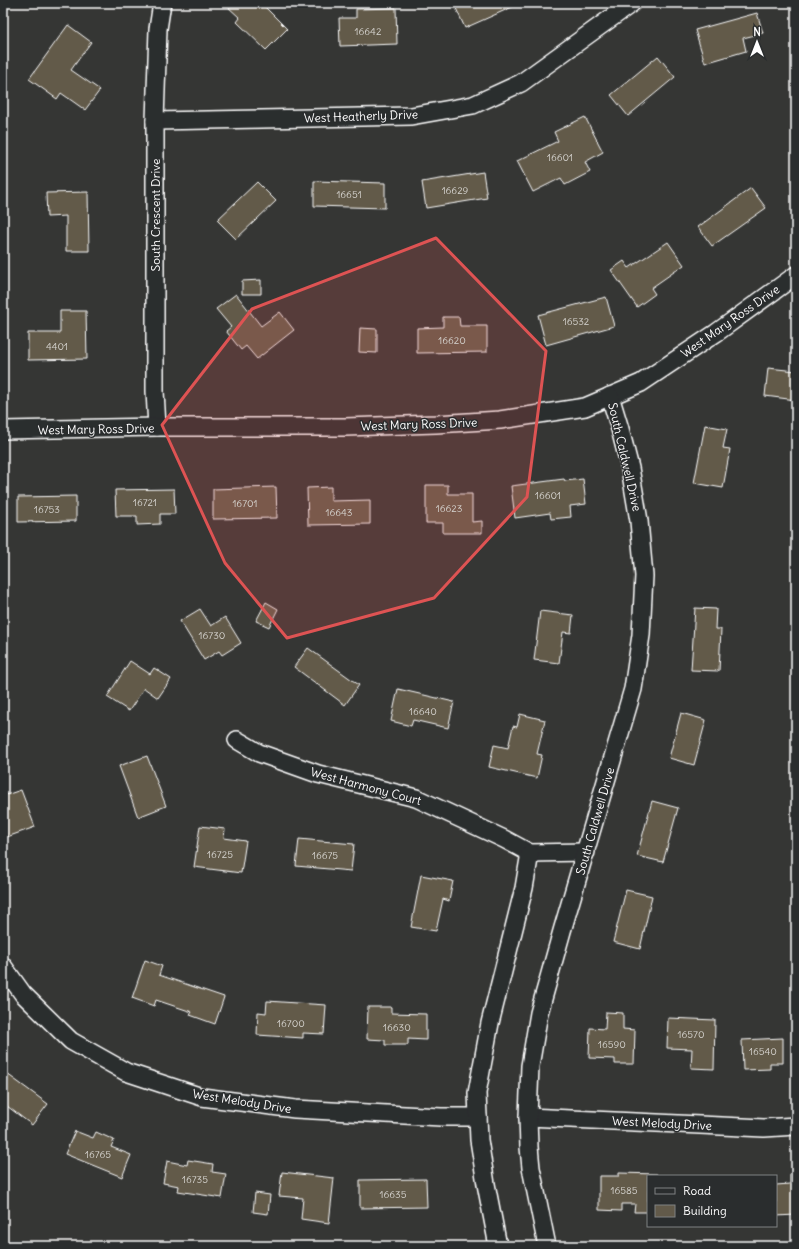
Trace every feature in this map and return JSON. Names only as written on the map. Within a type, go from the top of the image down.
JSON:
[{"type":"street","name":"South Crescent Drive","points":[[157,428],[155,391],[155,121],[158,29],[162,3]]},
{"type":"street","name":"West Heatherly Drive","points":[[155,121],[412,116],[473,105],[521,83],[632,3]]},
{"type":"street","name":"West Mary Ross Drive","points":[[3,430],[345,427],[500,420],[585,407],[641,383],[716,333],[796,275]]},
{"type":"street","name":"South Caldwell Drive","points":[[547,1246],[531,1168],[528,1117],[530,1066],[539,1013],[633,689],[641,634],[644,576],[639,521],[630,468],[610,396]]},
{"type":"street","name":"West Harmony Court","points":[[238,740],[259,753],[318,774],[416,798],[504,839],[530,853],[586,852]]},
{"type":"street","points":[[498,1246],[479,1140],[477,1093],[490,1023],[524,888],[530,853]]},
{"type":"street","name":"West Melody Drive","points":[[3,966],[23,994],[71,1041],[126,1072],[202,1097],[295,1110],[441,1117],[478,1117]]},
{"type":"street","name":"West Melody Drive","points":[[528,1117],[764,1128],[796,1126]]},
{"type":"highlighted area","points":[[436,238],[546,351],[527,497],[434,598],[287,638],[225,563],[162,425],[252,309]]},
{"type":"building","points":[[230,3],[261,3],[287,29],[266,50],[237,22],[240,18],[227,6]]},
{"type":"building","points":[[462,3],[519,4],[465,28],[455,6]]},
{"type":"building","points":[[396,8],[397,44],[340,46],[339,18],[356,18],[356,9]]},
{"type":"building","points":[[757,13],[763,33],[743,38],[746,51],[705,63],[695,30]]},
{"type":"building","points":[[68,25],[91,42],[71,70],[100,90],[85,110],[61,93],[57,99],[29,79]]},
{"type":"building","points":[[658,56],[675,77],[628,116],[611,95]]},
{"type":"building","points":[[585,117],[603,152],[585,162],[590,172],[565,185],[561,178],[533,192],[517,161],[558,141],[554,132]]},
{"type":"building","points":[[483,172],[487,198],[426,208],[422,182]]},
{"type":"building","points":[[314,181],[385,183],[385,208],[314,206]]},
{"type":"building","points":[[257,182],[276,201],[236,239],[217,220]]},
{"type":"building","points":[[751,188],[766,208],[712,246],[698,227]]},
{"type":"building","points":[[88,192],[89,251],[66,251],[66,216],[47,217],[46,193]]},
{"type":"building","points":[[668,242],[684,265],[651,288],[655,294],[637,307],[611,270],[624,261],[629,268]]},
{"type":"building","points":[[261,280],[261,294],[242,294],[242,281]]},
{"type":"building","points":[[236,294],[261,326],[280,312],[294,330],[257,359],[246,346],[241,350],[226,331],[231,327],[216,309]]},
{"type":"building","points":[[606,297],[614,326],[546,345],[538,315]]},
{"type":"building","points":[[60,311],[86,311],[87,359],[28,360],[28,333],[60,333]]},
{"type":"building","points":[[443,317],[459,317],[460,326],[487,326],[487,352],[417,353],[417,328],[443,327]]},
{"type":"building","points":[[360,328],[377,329],[377,353],[359,352]]},
{"type":"building","points":[[768,368],[796,371],[796,400],[765,396]]},
{"type":"building","points":[[705,425],[727,429],[723,448],[730,449],[723,488],[694,483]]},
{"type":"building","points":[[564,479],[565,481],[583,479],[586,504],[570,506],[571,517],[551,519],[550,513],[515,518],[511,486]]},
{"type":"building","points":[[426,485],[448,485],[448,494],[472,494],[472,522],[482,521],[482,533],[443,533],[443,523],[426,523]]},
{"type":"building","points":[[276,487],[277,518],[213,519],[213,489]]},
{"type":"building","points":[[331,487],[331,501],[370,500],[370,524],[308,525],[307,488]]},
{"type":"building","points":[[174,489],[175,514],[160,514],[160,524],[137,525],[137,516],[116,516],[115,490]]},
{"type":"building","points":[[76,496],[76,521],[18,522],[18,497]]},
{"type":"building","points":[[266,602],[278,609],[269,627],[256,621]]},
{"type":"building","points":[[695,608],[716,609],[715,629],[721,629],[719,671],[691,670]]},
{"type":"building","points":[[200,609],[211,626],[225,617],[241,643],[222,655],[219,651],[204,660],[180,621]]},
{"type":"building","points":[[540,611],[573,615],[571,633],[563,632],[559,663],[534,660]]},
{"type":"building","points":[[308,648],[359,685],[345,705],[294,667]]},
{"type":"building","points":[[130,661],[150,674],[154,668],[171,679],[158,698],[144,688],[129,711],[107,697]]},
{"type":"building","points":[[398,689],[454,702],[448,728],[413,720],[411,726],[391,721]]},
{"type":"building","points":[[681,713],[706,720],[694,765],[669,758]]},
{"type":"building","points":[[520,714],[545,720],[537,754],[542,755],[537,778],[489,767],[494,745],[508,748],[513,726],[517,727]]},
{"type":"building","points":[[147,756],[166,806],[138,817],[119,766]]},
{"type":"building","points":[[21,790],[35,827],[7,837],[3,825],[3,796]]},
{"type":"building","points":[[652,801],[678,808],[663,862],[637,856]]},
{"type":"building","points":[[200,826],[225,829],[224,838],[246,841],[241,873],[194,867]]},
{"type":"building","points":[[299,839],[354,844],[351,871],[296,866]]},
{"type":"building","points":[[421,875],[453,881],[449,901],[443,899],[436,931],[411,927]]},
{"type":"building","points":[[626,890],[652,896],[640,949],[613,942]]},
{"type":"building","points":[[145,960],[162,966],[159,975],[224,997],[215,1024],[190,1015],[192,1012],[156,1000],[154,1006],[132,998]]},
{"type":"building","points":[[267,1001],[326,1005],[324,1034],[303,1033],[303,1038],[257,1035],[258,1012],[266,1013]]},
{"type":"building","points":[[368,1007],[391,1007],[391,1013],[426,1014],[426,1040],[408,1039],[408,1045],[385,1045],[385,1040],[367,1039]]},
{"type":"building","points":[[606,1012],[623,1013],[623,1029],[635,1030],[634,1064],[615,1064],[615,1059],[589,1058],[590,1028],[605,1029]]},
{"type":"building","points":[[668,1018],[715,1020],[714,1069],[691,1068],[692,1049],[667,1048]]},
{"type":"building","points":[[783,1038],[783,1063],[770,1063],[770,1069],[743,1070],[742,1040]]},
{"type":"building","points":[[3,1071],[48,1104],[32,1125],[3,1103]]},
{"type":"building","points":[[75,1131],[93,1138],[96,1132],[114,1140],[111,1147],[131,1155],[122,1177],[65,1154]]},
{"type":"building","points":[[188,1160],[213,1164],[212,1172],[226,1174],[222,1198],[178,1191],[179,1186],[163,1183],[167,1161],[187,1165]]},
{"type":"building","points":[[282,1172],[334,1178],[329,1223],[301,1219],[303,1198],[279,1196]]},
{"type":"building","points":[[619,1173],[657,1174],[647,1175],[647,1212],[634,1212],[635,1204],[621,1204],[621,1211],[599,1210],[599,1176],[619,1176]]},
{"type":"building","points":[[790,1175],[796,1175],[796,1215],[777,1216],[777,1185],[790,1184]]},
{"type":"building","points":[[426,1179],[427,1207],[360,1208],[360,1180]]},
{"type":"building","points":[[255,1193],[270,1195],[268,1214],[253,1212]]}]
